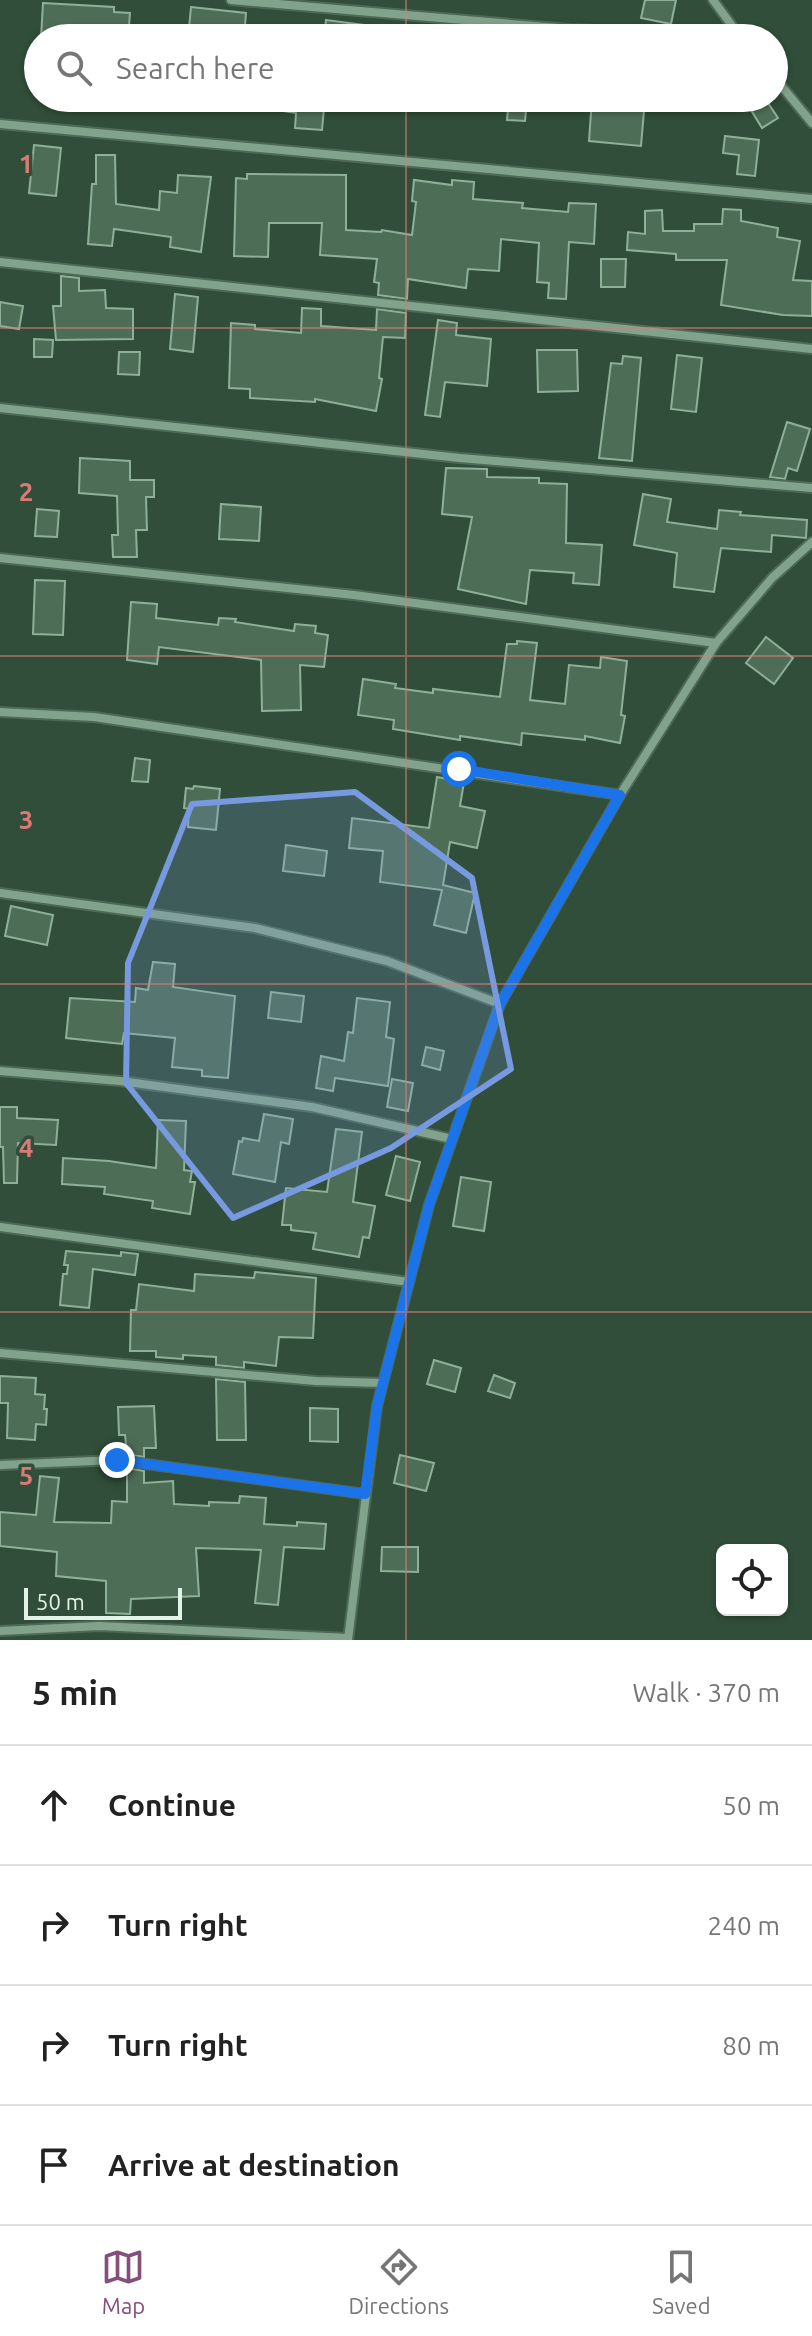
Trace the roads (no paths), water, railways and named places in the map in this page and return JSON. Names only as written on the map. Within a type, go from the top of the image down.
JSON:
[{"type":"street","points":[[231,0],[512,24]]},
{"type":"street","points":[[713,0],[731,24]]},
{"type":"street","points":[[788,94],[812,123]]},
{"type":"street","points":[[0,124],[812,199]]},
{"type":"street","points":[[0,262],[812,349]]},
{"type":"street","points":[[0,408],[460,458],[812,488]]},
{"type":"street","points":[[0,1631],[99,1626],[348,1639],[377,1406],[429,1205],[500,1004],[620,795],[716,643],[772,578],[812,542]]},
{"type":"street","points":[[0,558],[354,595],[716,643]]},
{"type":"street","points":[[0,712],[94,717],[620,795]]},
{"type":"street","points":[[0,893],[255,928],[387,961],[500,1004]]},
{"type":"street","points":[[0,1071],[120,1081],[312,1107],[452,1139]]},
{"type":"street","points":[[0,1227],[409,1282]]},
{"type":"street","points":[[0,1353],[316,1381],[383,1383]]},
{"type":"street","points":[[0,1465],[117,1460],[365,1494]]}]
